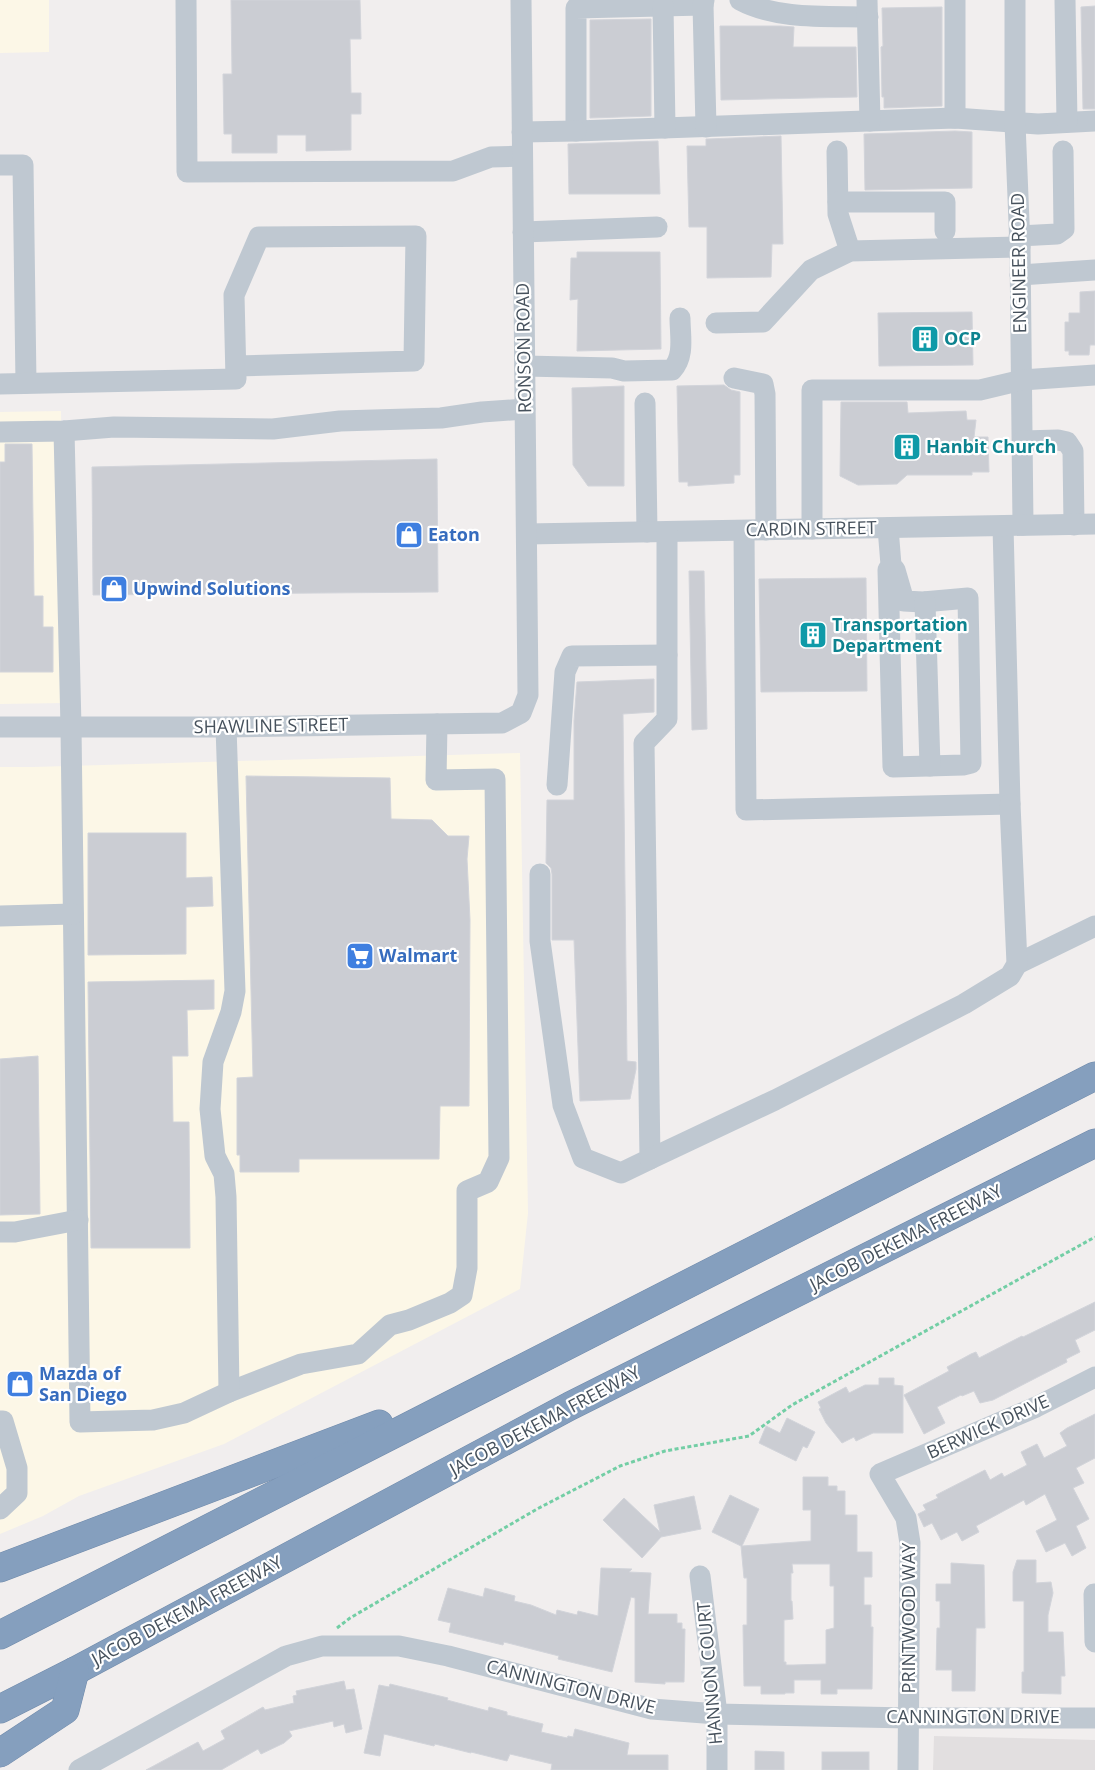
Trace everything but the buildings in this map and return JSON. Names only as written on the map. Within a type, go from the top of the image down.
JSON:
[{"type":"highway","points":[[0,1635],[1095,1076]]},
{"type":"highway","name":"JACOB DEKEMA FREEWAY","points":[[0,1709],[75,1671],[570,1406],[1095,1143]]},
{"type":"highway","points":[[0,1568],[506,1376]]},
{"type":"highway","points":[[0,1587],[147,1512]]},
{"type":"highway","points":[[0,1753],[65,1710],[75,1671]]},
{"type":"street","points":[[186,0],[187,172],[453,171],[491,157],[522,156]]},
{"type":"street","name":"RONSON ROAD","points":[[521,0],[528,695]]},
{"type":"street","points":[[740,0],[750,6],[778,6],[796,16],[868,9],[870,121]]},
{"type":"street","points":[[955,0],[956,118]]},
{"type":"street","name":"ENGINEER ROAD","points":[[1016,0],[1015,123],[1020,242],[1023,441],[1013,526],[1010,804],[1017,964]]},
{"type":"street","points":[[1065,0],[1067,122]]},
{"type":"street","points":[[576,131],[576,4],[663,6],[703,2],[706,127]]},
{"type":"street","points":[[663,6],[665,128]]},
{"type":"street","points":[[522,132],[956,118],[1015,123],[1095,121]]},
{"type":"street","points":[[837,151],[838,214],[850,251]]},
{"type":"street","points":[[716,323],[763,322],[811,270],[850,251],[1020,242],[1057,234],[1064,229],[1063,151]]},
{"type":"street","points":[[0,165],[22,165],[26,384]]},
{"type":"street","points":[[838,202],[945,202],[945,231]]},
{"type":"street","points":[[523,232],[657,227]]},
{"type":"street","points":[[0,384],[236,379],[234,295],[259,237],[416,236],[414,361],[236,366]]},
{"type":"street","points":[[1020,275],[1095,270]]},
{"type":"street","points":[[525,366],[612,368],[624,371],[672,370],[678,363],[681,353],[680,318]]},
{"type":"street","points":[[812,529],[812,390],[980,390],[1022,380],[1095,375]]},
{"type":"street","points":[[734,378],[763,384],[765,394],[766,530]]},
{"type":"street","points":[[645,403],[667,655],[667,719],[644,743],[650,1159]]},
{"type":"street","points":[[0,432],[64,431],[114,427],[273,429],[340,421],[441,418],[482,412],[525,409]]},
{"type":"street","points":[[64,431],[71,727],[80,1422],[153,1420],[184,1413],[229,1392],[301,1364],[358,1354],[390,1325],[409,1320],[450,1303],[462,1295],[467,1268],[467,1191],[488,1182],[498,1158],[495,779],[436,780],[437,724]]},
{"type":"street","points":[[1023,441],[1058,440],[1067,442],[1073,451],[1074,524]]},
{"type":"street","name":"CARDIN STREET","points":[[526,534],[1095,524]]},
{"type":"street","points":[[888,528],[891,565],[888,570],[893,766],[962,765],[971,763],[968,598],[925,602],[904,601],[896,570],[891,565]]},
{"type":"street","points":[[744,530],[746,810],[1010,804]]},
{"type":"street","points":[[925,602],[930,766]]},
{"type":"street","points":[[558,785],[565,672],[572,656],[667,655]]},
{"type":"street","name":"SHAWLINE STREET","points":[[0,727],[226,727],[502,723],[521,713],[528,695]]},
{"type":"street","points":[[226,727],[235,991],[227,1026],[213,1062],[210,1109],[215,1156],[224,1174],[226,1197],[229,1392]]},
{"type":"street","points":[[540,874],[540,941],[563,1105],[583,1158],[621,1173],[774,1100],[964,1004],[1010,976],[1017,964],[1095,926]]},
{"type":"street","points":[[0,916],[73,914]]},
{"type":"street","points":[[0,1232],[15,1232],[78,1220]]},
{"type":"street","name":"BERWICK DRIVE","points":[[880,1474],[1036,1407],[1095,1378]]},
{"type":"street","points":[[0,1421],[3,1421],[17,1468],[17,1493],[0,1508]]},
{"type":"street","name":"PRINTWOOD WAY","points":[[880,1474],[906,1518],[910,1542],[908,1770]]},
{"type":"street","name":"HANNON COURT","points":[[700,1576],[717,1714],[717,1770]]},
{"type":"street","points":[[1094,1594],[1095,1642]]},
{"type":"street","name":"CANNINGTON DRIVE","points":[[86,1768],[286,1656],[322,1646],[399,1646],[448,1656],[652,1709],[717,1714],[909,1718],[1095,1718]]},
{"type":"path","points":[[336,1628],[537,1509],[620,1466],[665,1451],[749,1436],[792,1405],[1095,1237]]},
{"type":"shaded area","points":[[0,0],[49,0],[49,52],[0,53]]},
{"type":"shaded area","points":[[61,411],[65,703],[0,704],[0,412]]},
{"type":"shaded area","points":[[520,753],[528,1213],[520,1289],[224,1444],[79,1496],[43,1516],[0,1534],[0,767]]},
{"type":"shaded area","points":[[934,1736],[1095,1740],[1095,1770],[933,1770]]},
{"type":"place","name":"OCP","points":[[925,339]]},
{"type":"place","name":"Hanbit Church","points":[[907,447]]},
{"type":"place","name":"Eaton","points":[[409,535]]},
{"type":"place","name":"Upwind Solutions","points":[[114,589]]},
{"type":"place","name":"Transportation Department","points":[[813,635]]},
{"type":"place","name":"Walmart","points":[[360,956]]},
{"type":"place","name":"Mazda of San Diego","points":[[20,1384]]}]
